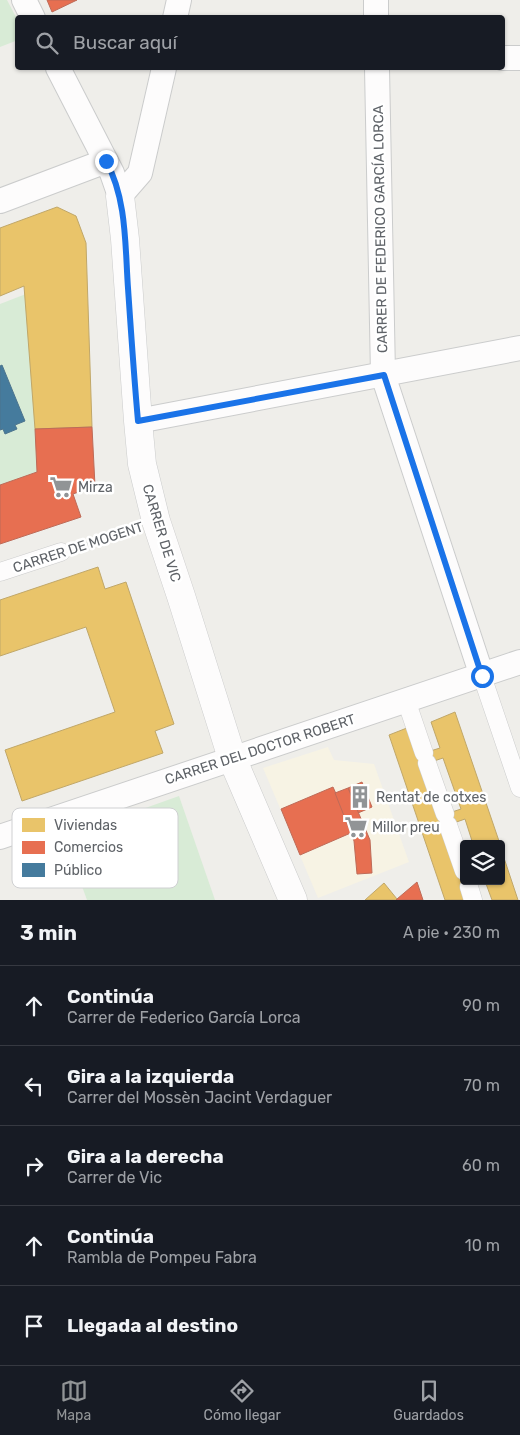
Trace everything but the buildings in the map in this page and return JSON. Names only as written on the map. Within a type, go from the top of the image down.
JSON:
[{"type":"street","points":[[24,0],[32,15]]},
{"type":"street","points":[[176,15],[179,0]]},
{"type":"street","points":[[376,0],[376,15]]},
{"type":"street","points":[[505,58],[520,58]]},
{"type":"street","points":[[59,70],[112,173],[120,196],[140,173],[164,70]]},
{"type":"street","name":"CARRER DE FEDERICO GARCÍA LORCA","points":[[377,70],[384,375],[520,788]]},
{"type":"street","points":[[0,201],[106,161]]},
{"type":"street","name":"CARRER DE VIC","points":[[120,196],[142,464],[156,521],[232,758],[293,900]]},
{"type":"street","points":[[138,421],[520,348]]},
{"type":"street","name":"CARRER DE MOGENT","points":[[0,572],[61,552]]},
{"type":"street","name":"CARRER DEL DOCTOR ROBERT","points":[[81,808],[520,662]]},
{"type":"street","points":[[406,700],[469,886]]},
{"type":"street","name":"CARRER DEL DOCTOR ROBERT","points":[[0,835],[12,831]]},
{"type":"path","name":"CARRER DE MOGENT","points":[[61,552],[156,521]]},
{"type":"shaded area","name":"Millor preu","points":[[328,747],[334,760],[374,764],[409,862],[318,898],[263,768]]},
{"type":"green space","points":[[0,0],[7,0],[15,15],[15,41],[0,47]]},
{"type":"green space","points":[[31,292],[38,475],[0,489],[0,304]]},
{"type":"green space","points":[[179,796],[215,900],[87,900],[83,888],[178,888],[178,808],[145,808]]},
{"type":"place","name":"Mirza","points":[[61,487]]},
{"type":"place","name":"Rentat de cotxes","points":[[360,797]]},
{"type":"place","name":"Millor preu","points":[[356,827]]},
{"type":"route","points":[[106,161],[120,196],[125,239],[138,421],[384,375],[482,676]]}]
